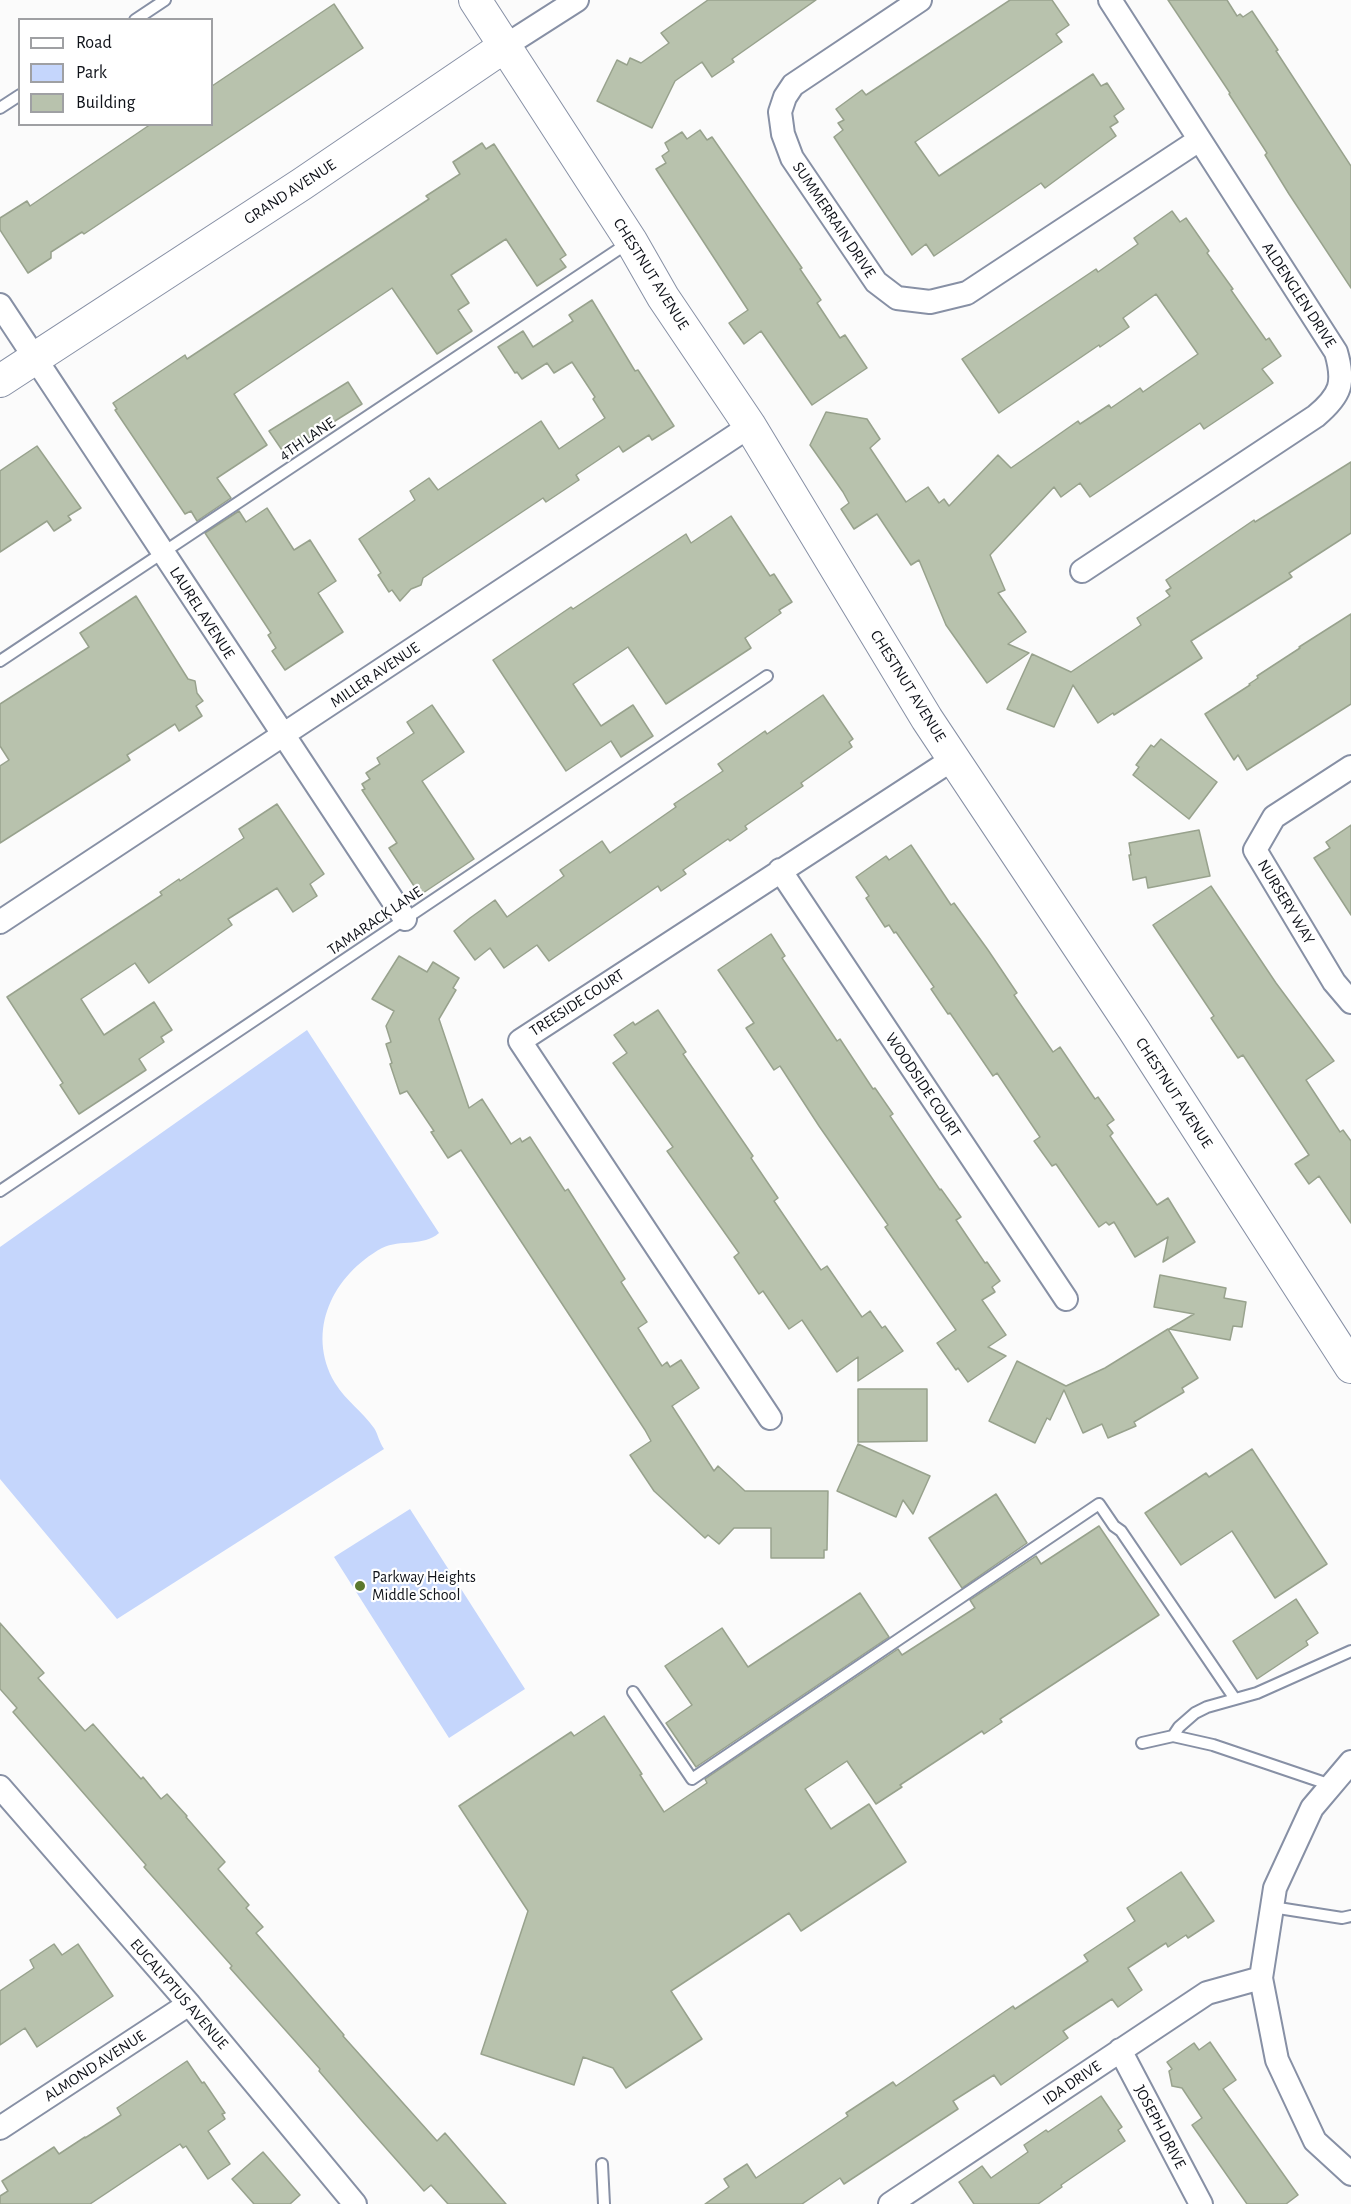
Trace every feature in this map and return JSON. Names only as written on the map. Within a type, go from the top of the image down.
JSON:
[{"type":"main road","name":"CHESTNUT AVENUE","points":[[475,0],[631,241],[663,297],[750,426],[822,548],[953,759],[1134,1030],[1351,1367]]},
{"type":"main road","name":"GRAND AVENUE","points":[[0,381],[302,184],[505,46]]},
{"type":"street","name":"GRAND AVENUE","points":[[505,46],[577,0]]},
{"type":"street","name":"SUMMERRAIN DRIVE","points":[[920,0],[793,85],[785,97],[780,112],[783,134],[792,158],[876,282],[897,298],[930,302],[967,293],[1199,140]]},
{"type":"street","name":"ALDENGLEN DRIVE","points":[[1082,571],[1316,416],[1331,404],[1339,390],[1342,374],[1336,352],[1110,0]]},
{"type":"street","name":"LAUREL AVENUE","points":[[0,305],[405,919]]},
{"type":"street","name":"MILLER AVENUE","points":[[0,922],[750,426]]},
{"type":"street","name":"TREESIDE COURT","points":[[770,1418],[520,1041],[953,759]]},
{"type":"street","name":"NURSERY WAY","points":[[1351,767],[1274,817],[1255,850],[1334,982],[1351,1002]]},
{"type":"street","name":"WOODSIDE COURT","points":[[780,870],[1066,1299]]},
{"type":"street","points":[[1351,1762],[1312,1808],[1275,1888],[1261,1978],[1277,2060],[1315,2140],[1351,2174]]},
{"type":"street","name":"EUCALYPTUS AVENUE","points":[[0,1787],[189,2004],[355,2204]]},
{"type":"street","name":"IDA DRIVE","points":[[890,2204],[1207,1993],[1261,1978]]},
{"type":"street","name":"ALMOND AVENUE","points":[[0,2128],[189,2004]]},
{"type":"street","name":"JOSEPH DRIVE","points":[[1120,2050],[1201,2204]]},
{"type":"lane","points":[[138,18],[165,0]]},
{"type":"lane","points":[[0,108],[18,96]]},
{"type":"lane","name":"4TH LANE","points":[[0,661],[631,241]]},
{"type":"lane","name":"TAMARACK LANE","points":[[0,1191],[767,676]]},
{"type":"lane","points":[[633,1692],[692,1779],[1100,1504],[1114,1526],[1121,1531],[1235,1699]]},
{"type":"lane","points":[[1173,1736],[1179,1727],[1195,1713],[1257,1693],[1351,1651]]},
{"type":"lane","points":[[1142,1743],[1173,1736],[1213,1745],[1331,1785]]},
{"type":"lane","points":[[1272,1907],[1342,1918],[1351,1916]]},
{"type":"lane","points":[[602,2164],[604,2204]]},
{"type":"green space","points":[[307,1030],[439,1233],[419,1242],[389,1245],[365,1259],[338,1289],[329,1306],[324,1325],[323,1344],[326,1363],[335,1383],[374,1428],[384,1449],[117,1619],[0,1479],[0,1247]]},
{"type":"green space","points":[[410,1509],[525,1689],[449,1738],[334,1557]]},
{"type":"building","points":[[708,0],[816,0],[732,59],[734,62],[712,77],[702,62],[675,81],[652,128],[597,101],[617,60],[627,65],[630,58],[641,63],[669,43],[661,33]]},
{"type":"building","points":[[1010,0],[1052,0],[1069,25],[1056,34],[1062,42],[915,142],[939,176],[1093,74],[1101,86],[1107,83],[1124,109],[1114,116],[1118,122],[1110,127],[1116,136],[1045,188],[1041,183],[934,256],[926,244],[912,255],[834,137],[843,130],[838,123],[844,120],[836,109],[862,90],[866,95]]},
{"type":"building","points":[[1168,0],[1227,0],[1237,16],[1240,14],[1243,17],[1252,11],[1278,50],[1276,51],[1351,166],[1351,288],[1289,194],[1230,93]]},
{"type":"building","points":[[334,4],[363,48],[84,234],[82,232],[51,252],[51,258],[28,273],[0,230],[0,218],[27,201],[30,206],[148,126],[213,126],[213,85]]},
{"type":"building","points":[[700,130],[707,140],[712,137],[802,268],[800,269],[821,300],[817,303],[840,338],[845,335],[867,368],[812,405],[761,331],[744,344],[729,323],[748,310],[656,169],[666,163],[662,156],[669,151],[665,143],[682,132],[687,139]]},
{"type":"building","points":[[482,143],[486,149],[494,144],[566,255],[560,259],[566,267],[537,286],[506,239],[451,275],[469,303],[458,310],[472,331],[437,354],[392,288],[234,394],[267,445],[217,478],[231,498],[197,521],[191,511],[185,514],[115,410],[117,409],[113,403],[185,355],[187,359],[429,199],[426,196],[460,174],[453,162]]},
{"type":"building","points":[[1172,211],[1180,222],[1186,218],[1209,251],[1207,253],[1233,289],[1231,290],[1266,340],[1269,338],[1281,356],[1262,369],[1273,383],[1204,429],[1200,423],[1090,497],[1080,483],[1061,497],[1054,487],[990,555],[1005,590],[998,593],[1026,632],[1008,644],[1029,653],[987,683],[946,625],[919,560],[911,565],[877,514],[854,529],[841,509],[849,503],[810,445],[826,412],[867,419],[880,439],[870,448],[906,502],[928,487],[939,503],[944,499],[949,506],[998,455],[1011,468],[1078,421],[1080,424],[1109,405],[1111,408],[1140,388],[1143,392],[1198,354],[1156,294],[1123,318],[1129,327],[999,413],[962,359],[1096,269],[1098,272],[1138,244],[1134,238]]},
{"type":"building","points":[[592,300],[635,371],[638,370],[674,426],[652,440],[649,435],[623,452],[619,446],[576,475],[579,480],[546,502],[543,498],[423,578],[421,585],[411,589],[400,601],[392,590],[389,592],[378,575],[381,573],[359,539],[415,500],[410,491],[429,478],[438,490],[541,421],[559,449],[605,418],[593,399],[595,397],[572,362],[554,373],[547,363],[522,379],[517,372],[515,373],[498,347],[523,331],[533,347],[573,321],[569,315]]},
{"type":"building","points":[[348,382],[362,404],[284,453],[269,431]]},
{"type":"building","points":[[37,446],[81,508],[68,516],[71,520],[54,531],[47,521],[0,552],[0,471]]},
{"type":"building","points":[[1351,462],[1351,533],[1289,573],[1292,577],[1191,641],[1202,658],[1098,723],[1073,685],[1054,727],[1007,709],[1032,654],[1071,672],[1141,625],[1137,618],[1170,596],[1166,591],[1171,588],[1166,580],[1254,520],[1255,522]]},
{"type":"building","points":[[267,508],[294,550],[310,540],[336,581],[318,593],[343,632],[285,670],[272,651],[276,648],[268,635],[271,633],[205,533],[239,511],[246,522]]},
{"type":"building","points":[[731,516],[770,576],[774,574],[792,602],[779,610],[781,613],[745,638],[751,648],[666,704],[628,647],[573,684],[601,726],[633,705],[653,736],[621,757],[611,741],[566,771],[493,660],[686,534],[691,543]]},
{"type":"building","points":[[136,596],[188,679],[195,681],[197,693],[203,701],[196,706],[202,716],[179,731],[175,724],[127,755],[130,760],[0,843],[0,766],[9,760],[0,746],[0,704],[89,647],[80,633]]},
{"type":"building","points":[[1351,614],[1351,704],[1247,770],[1238,755],[1234,760],[1205,714],[1250,685],[1258,678],[1257,676],[1299,647]]},
{"type":"building","points":[[823,695],[853,739],[849,742],[852,747],[801,783],[803,786],[745,826],[747,829],[730,841],[728,839],[683,870],[686,874],[661,891],[658,886],[549,961],[537,945],[504,968],[490,948],[475,960],[454,931],[495,900],[507,917],[564,876],[560,870],[602,841],[610,853],[676,807],[674,804],[723,771],[718,764],[765,731],[767,734]]},
{"type":"building","points":[[432,705],[464,752],[422,781],[474,859],[420,895],[389,848],[397,843],[362,790],[365,789],[362,784],[370,779],[366,773],[380,764],[377,758],[414,733],[407,722]]},
{"type":"building","points":[[1161,739],[1217,782],[1189,819],[1133,775],[1139,767],[1136,765],[1151,745],[1154,747]]},
{"type":"building","points":[[277,804],[324,874],[310,884],[317,896],[293,912],[277,888],[228,919],[232,925],[149,983],[135,963],[81,999],[104,1035],[154,1002],[172,1030],[161,1037],[164,1042],[139,1059],[146,1070],[79,1114],[60,1085],[63,1083],[7,997],[162,895],[160,892],[179,879],[180,881],[244,838],[239,829]]},
{"type":"building","points":[[1351,825],[1351,915],[1314,858],[1330,848],[1326,842]]},
{"type":"building","points":[[1199,830],[1210,876],[1148,888],[1146,877],[1133,880],[1129,843]]},
{"type":"building","points":[[911,845],[951,905],[954,903],[988,950],[1017,993],[1014,995],[1053,1052],[1060,1047],[1095,1099],[1098,1097],[1114,1120],[1107,1125],[1113,1133],[1110,1136],[1157,1205],[1168,1198],[1195,1242],[1163,1262],[1168,1237],[1135,1257],[1114,1222],[1109,1225],[1106,1222],[1099,1227],[1056,1164],[1052,1166],[1034,1141],[1040,1137],[997,1073],[993,1076],[950,1013],[948,1014],[931,989],[934,987],[896,932],[894,933],[889,925],[885,927],[866,898],[869,896],[856,877],[886,856],[889,860]]},
{"type":"building","points":[[1211,886],[1276,983],[1334,1061],[1306,1080],[1340,1132],[1343,1130],[1351,1141],[1351,1223],[1319,1176],[1309,1184],[1295,1164],[1309,1155],[1243,1055],[1238,1058],[1211,1018],[1214,1016],[1153,925]]},
{"type":"building","points":[[771,934],[785,956],[782,958],[837,1041],[840,1039],[873,1089],[875,1088],[893,1114],[890,1116],[961,1217],[956,1220],[1000,1281],[992,1287],[995,1292],[982,1300],[1006,1335],[988,1347],[1006,1356],[968,1382],[958,1368],[956,1370],[937,1343],[956,1330],[885,1227],[888,1225],[780,1066],[774,1070],[746,1028],[754,1023],[718,970]]},
{"type":"building","points":[[399,956],[427,972],[433,962],[459,978],[453,988],[456,990],[439,1019],[469,1108],[482,1099],[511,1144],[520,1138],[522,1142],[530,1137],[565,1191],[568,1189],[625,1279],[621,1282],[647,1322],[638,1328],[662,1366],[667,1362],[670,1367],[681,1360],[699,1388],[672,1406],[714,1471],[718,1466],[745,1491],[828,1491],[827,1550],[824,1550],[824,1558],[771,1558],[771,1528],[734,1528],[719,1544],[708,1535],[705,1538],[654,1491],[630,1455],[651,1441],[645,1430],[461,1150],[448,1158],[431,1132],[434,1131],[407,1091],[400,1094],[386,1044],[391,1042],[386,1026],[394,1011],[372,999]]},
{"type":"building","points":[[658,1010],[686,1052],[683,1054],[753,1156],[751,1158],[778,1198],[774,1201],[821,1270],[827,1266],[862,1317],[870,1311],[882,1328],[885,1326],[903,1351],[858,1381],[858,1357],[837,1372],[802,1320],[789,1329],[763,1291],[759,1294],[734,1257],[739,1253],[667,1151],[673,1147],[613,1063],[627,1053],[614,1035],[633,1022],[635,1025]]},
{"type":"building","points":[[1160,1275],[1226,1288],[1224,1298],[1246,1302],[1242,1327],[1233,1326],[1230,1340],[1169,1329],[1194,1314],[1154,1307]]},
{"type":"building","points":[[1168,1329],[1198,1378],[1182,1388],[1184,1392],[1134,1422],[1136,1426],[1108,1438],[1102,1424],[1083,1433],[1064,1390],[1050,1420],[1047,1418],[1035,1443],[989,1421],[1017,1361],[1066,1386],[1105,1368]]},
{"type":"building","points":[[858,1389],[927,1389],[927,1441],[858,1442]]},
{"type":"building","points":[[858,1444],[930,1476],[913,1514],[903,1500],[896,1517],[837,1491]]},
{"type":"building","points":[[1252,1449],[1327,1564],[1275,1598],[1232,1531],[1181,1565],[1145,1513],[1206,1473],[1209,1477]]},
{"type":"building","points":[[996,1494],[1027,1543],[962,1588],[929,1538]]},
{"type":"building","points":[[1099,1526],[1159,1615],[1000,1719],[1002,1722],[984,1734],[982,1731],[900,1785],[902,1787],[876,1804],[847,1761],[805,1789],[831,1829],[869,1804],[906,1862],[801,1931],[789,1913],[671,1991],[702,2039],[626,2088],[613,2068],[583,2057],[574,2085],[481,2054],[528,1911],[459,1806],[571,1732],[574,1736],[604,1716],[664,1812],[707,1783],[705,1779],[898,1649],[902,1655],[975,1608],[970,1600],[1036,1556],[1041,1564]]},
{"type":"building","points":[[860,1593],[889,1637],[696,1767],[666,1723],[692,1705],[665,1666],[722,1628],[748,1667]]},
{"type":"building","points":[[1296,1599],[1318,1633],[1306,1641],[1308,1645],[1257,1679],[1233,1641]]},
{"type":"building","points":[[0,1623],[44,1673],[38,1678],[85,1731],[93,1724],[161,1799],[167,1794],[187,1816],[225,1862],[218,1869],[249,1905],[246,1908],[263,1927],[256,1933],[343,2036],[437,2141],[445,2133],[506,2204],[448,2204],[431,2185],[424,2191],[362,2121],[319,2071],[320,2069],[230,1968],[232,1966],[144,1867],[146,1865],[13,1712],[17,1708],[0,1689]]},
{"type":"building","points":[[1181,1872],[1214,1921],[1188,1938],[1186,1935],[1168,1947],[1166,1943],[1128,1968],[1142,1990],[1118,2007],[1112,1999],[1063,2031],[1068,2038],[1001,2085],[994,2075],[953,2101],[958,2109],[844,2184],[840,2178],[802,2204],[705,2204],[729,2187],[724,2179],[747,2164],[756,2178],[848,2116],[846,2113],[893,2082],[896,2086],[1013,2006],[1015,2009],[1088,1961],[1084,1955],[1135,1921],[1127,1908]]},
{"type":"building","points":[[54,1944],[62,1955],[78,1944],[113,1996],[37,2047],[25,2028],[0,2045],[0,1991],[34,1968],[30,1960]]},
{"type":"building","points":[[1210,2042],[1236,2080],[1223,2089],[1298,2195],[1286,2204],[1247,2204],[1192,2125],[1202,2118],[1182,2088],[1172,2086],[1169,2071],[1172,2069],[1167,2062],[1194,2043],[1199,2050]]},
{"type":"building","points":[[187,2061],[225,2113],[222,2114],[225,2119],[208,2131],[230,2164],[208,2179],[186,2146],[183,2148],[180,2144],[90,2204],[0,2204],[0,2196],[8,2191],[2,2181],[54,2147],[59,2154],[121,2115],[117,2108]]},
{"type":"building","points":[[1101,2096],[1122,2127],[1118,2130],[1125,2141],[1061,2185],[1062,2187],[1038,2204],[974,2204],[959,2182],[982,2166],[991,2178],[1028,2152],[1024,2145],[1046,2130],[1048,2132]]},
{"type":"building","points":[[263,2152],[300,2195],[290,2204],[254,2204],[232,2179]]},
{"type":"place","name":"Parkway Heights Middle School","points":[[360,1586]]}]
